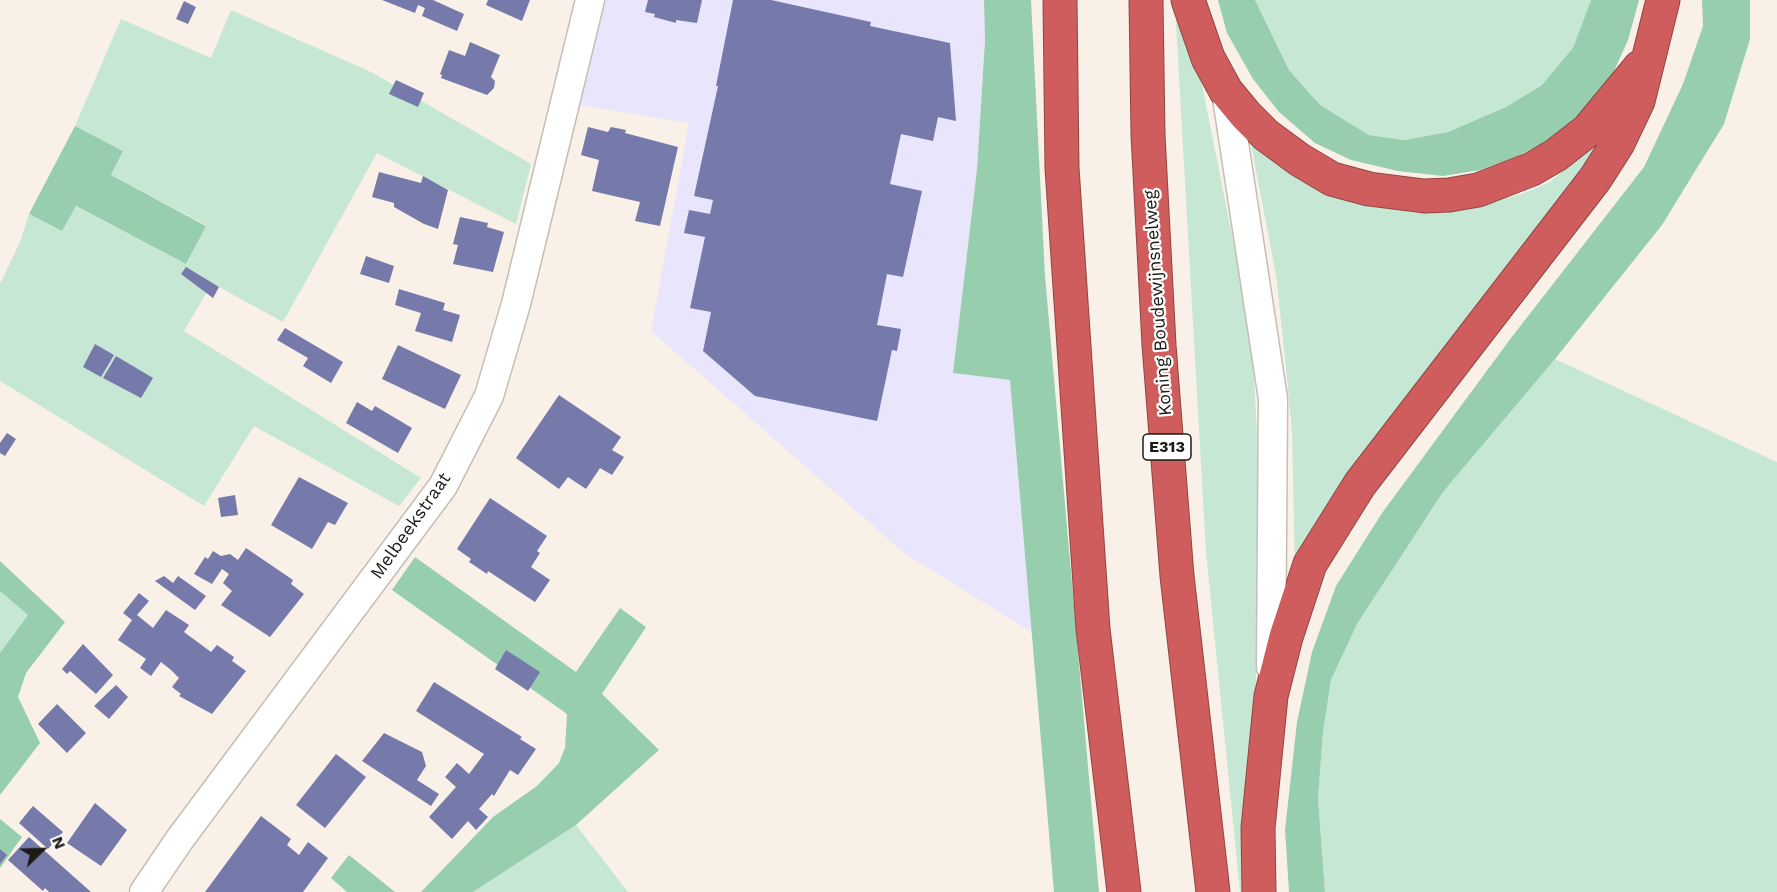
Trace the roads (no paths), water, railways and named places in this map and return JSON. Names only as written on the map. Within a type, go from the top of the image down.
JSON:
[{"type":"highway","points":[[1060,0],[1062,168],[1093,629],[1124,892]]},
{"type":"highway","name":"Koning Boudewijnsnelweg","points":[[1146,0],[1148,135],[1159,345],[1177,576],[1213,892]]},
{"type":"highway","points":[[1188,0],[1208,58],[1226,91],[1266,135],[1300,160],[1332,179],[1369,189],[1398,193],[1449,195],[1503,182],[1556,155],[1594,123],[1651,54]]},
{"type":"highway","points":[[1259,892],[1258,828],[1271,696],[1286,637],[1310,564],[1360,483],[1595,179],[1629,122],[1651,54],[1663,0]]},
{"type":"street","name":"Melbeekstraat","points":[[144,892],[180,839],[443,486],[489,396],[516,304],[590,0]]},
{"type":"street","points":[[1226,91],[1273,399],[1271,696]]}]
